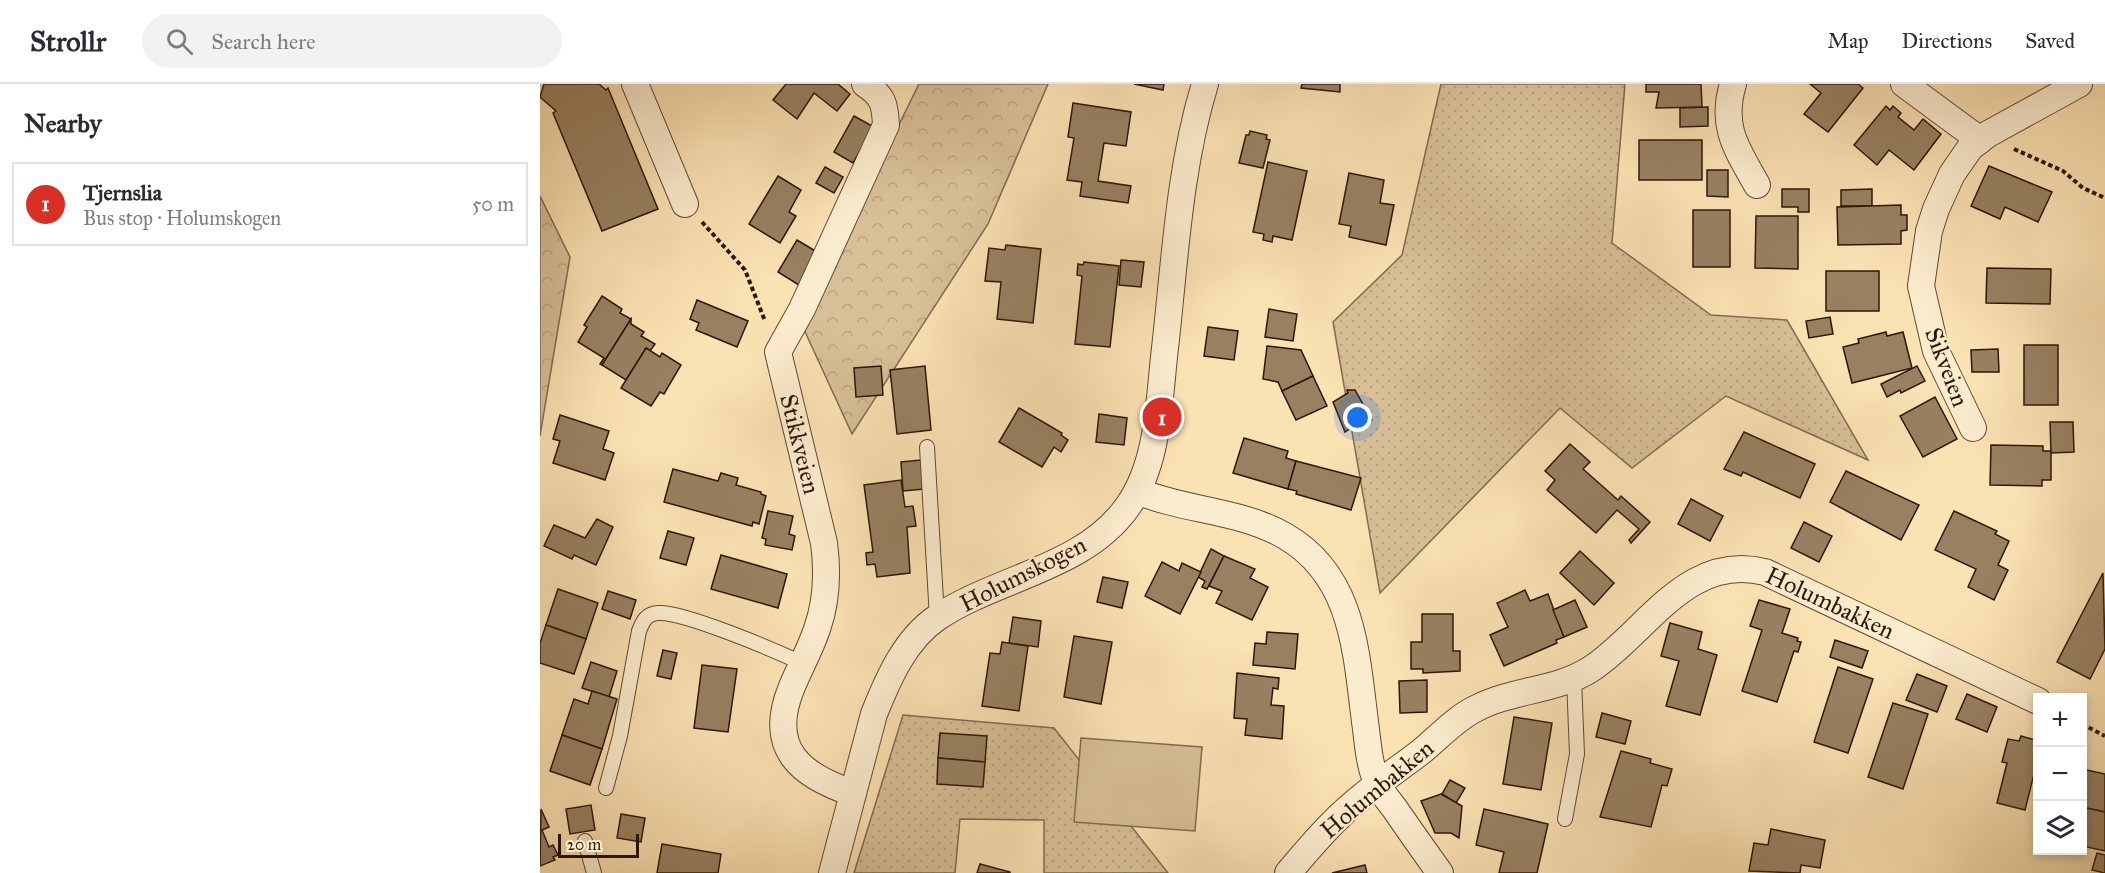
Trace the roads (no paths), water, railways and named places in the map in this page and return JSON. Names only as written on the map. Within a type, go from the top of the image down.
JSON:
[{"type":"street","points":[[635,84],[686,204]]},
{"type":"street","name":"Stikkveien","points":[[854,793],[813,777],[793,758],[785,737],[785,713],[790,690],[822,610],[826,591],[826,560],[778,352],[802,309],[886,125],[885,105],[879,94],[865,84]]},
{"type":"street","name":"Holumskogen","points":[[832,873],[874,714],[884,688],[908,647],[937,618],[1065,557],[1090,541],[1121,515],[1137,491],[1148,462],[1159,399],[1177,231],[1193,134],[1205,84]]},
{"type":"street","points":[[1733,84],[1730,94],[1730,137],[1757,185]]},
{"type":"street","points":[[1904,84],[1984,137]]},
{"type":"street","name":"Sikveien","points":[[1973,428],[1936,351],[1921,286],[1929,231],[1936,209],[1961,159],[1984,137],[2079,84]]},
{"type":"street","points":[[1137,491],[1175,504],[1242,518],[1264,526],[1284,536],[1318,561],[1340,593],[1354,634],[1369,751],[1377,784],[1440,873]]},
{"type":"street","name":"Holumbakken","points":[[1288,873],[1338,818],[1377,784],[1474,709],[1497,698],[1574,679],[1608,656],[1672,597],[1712,574],[1748,567],[1765,572],[2033,699]]},
{"type":"lane","points":[[927,447],[937,618]]},
{"type":"lane","points":[[606,788],[620,736],[639,631],[644,619],[650,615],[657,613],[678,616],[767,647],[802,663]]},
{"type":"lane","points":[[1565,819],[1577,754],[1574,679]]},
{"type":"lane","points":[[585,841],[594,873]]},
{"type":"place","name":"Tjernslia","points":[[1162,417]]}]
